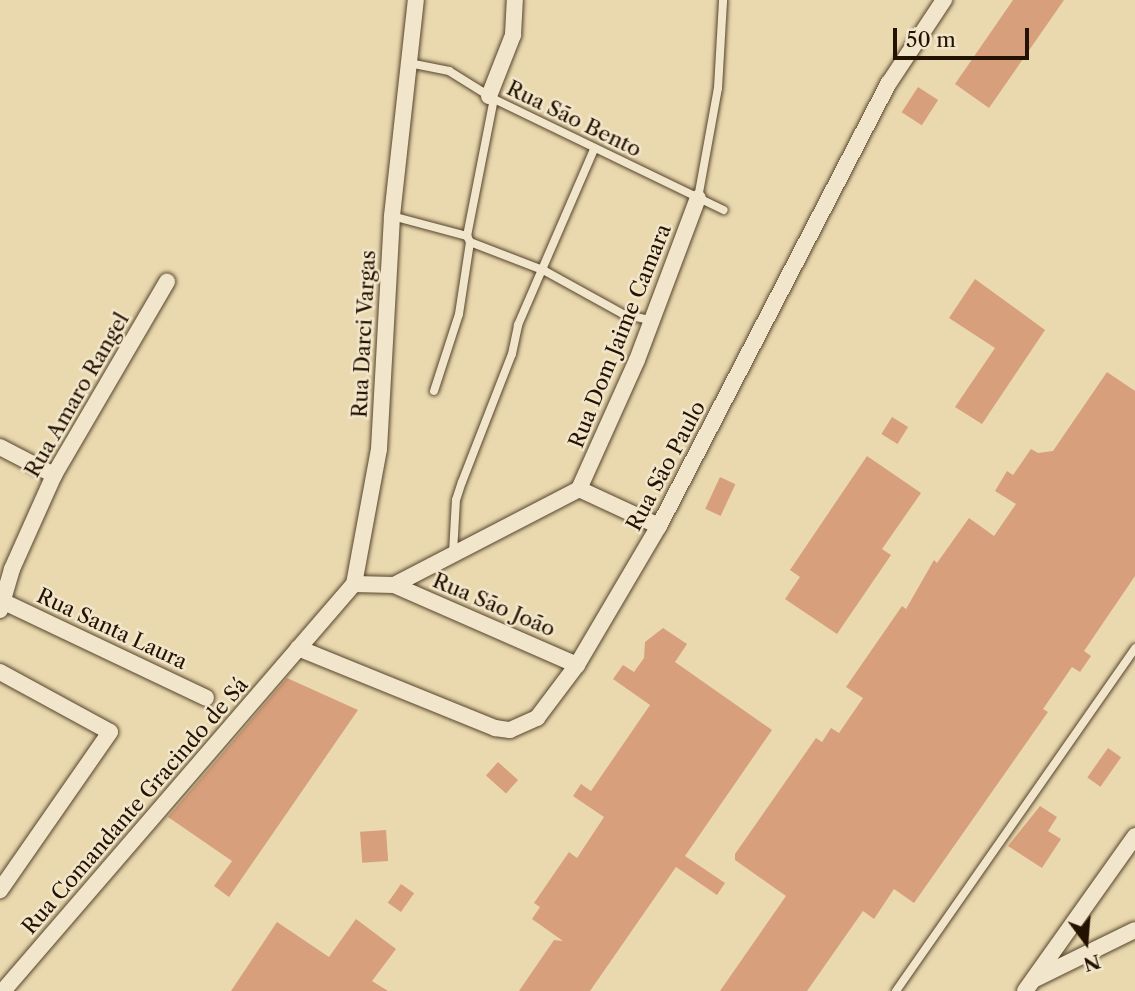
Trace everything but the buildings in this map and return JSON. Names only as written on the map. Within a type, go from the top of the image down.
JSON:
[{"type":"street","name":"Rua Darci Vargas","points":[[354,584],[379,449],[392,216],[416,0]]},
{"type":"street","points":[[491,98],[513,35],[515,0]]},
{"type":"street","name":"Rua São Paulo","points":[[298,648],[495,728],[510,730],[537,718],[578,665],[659,526],[889,83],[944,0]]},
{"type":"street","name":"Rua Dom Jaime Camara","points":[[579,489],[653,321],[698,198]]},
{"type":"street","name":"Rua Amaro Rangel","points":[[1,603],[25,536],[54,475],[167,282]]},
{"type":"street","points":[[0,447],[54,475]]},
{"type":"street","points":[[298,648],[354,584],[394,585],[579,489],[659,526]]},
{"type":"street","name":"Rua São João","points":[[394,585],[578,665]]},
{"type":"street","name":"Rua Santa Laura","points":[[1,603],[206,698]]},
{"type":"street","name":"Rua Comandante Gracindo de Sá","points":[[3,991],[298,648]]},
{"type":"street","points":[[0,672],[108,728],[110,737],[0,890]]},
{"type":"street","points":[[1029,986],[1135,836]]},
{"type":"street","points":[[1029,986],[1135,930]]},
{"type":"lane","points":[[698,198],[718,88],[723,0]]},
{"type":"lane","name":"Rua São Bento","points":[[409,63],[442,68],[491,98],[724,210]]},
{"type":"lane","points":[[434,391],[459,314],[491,98]]},
{"type":"lane","points":[[453,553],[456,500],[512,354],[518,325],[545,271],[594,149]]},
{"type":"lane","points":[[392,216],[468,239],[545,271],[623,314],[653,321]]},
{"type":"lane","points":[[895,991],[1135,648]]}]
